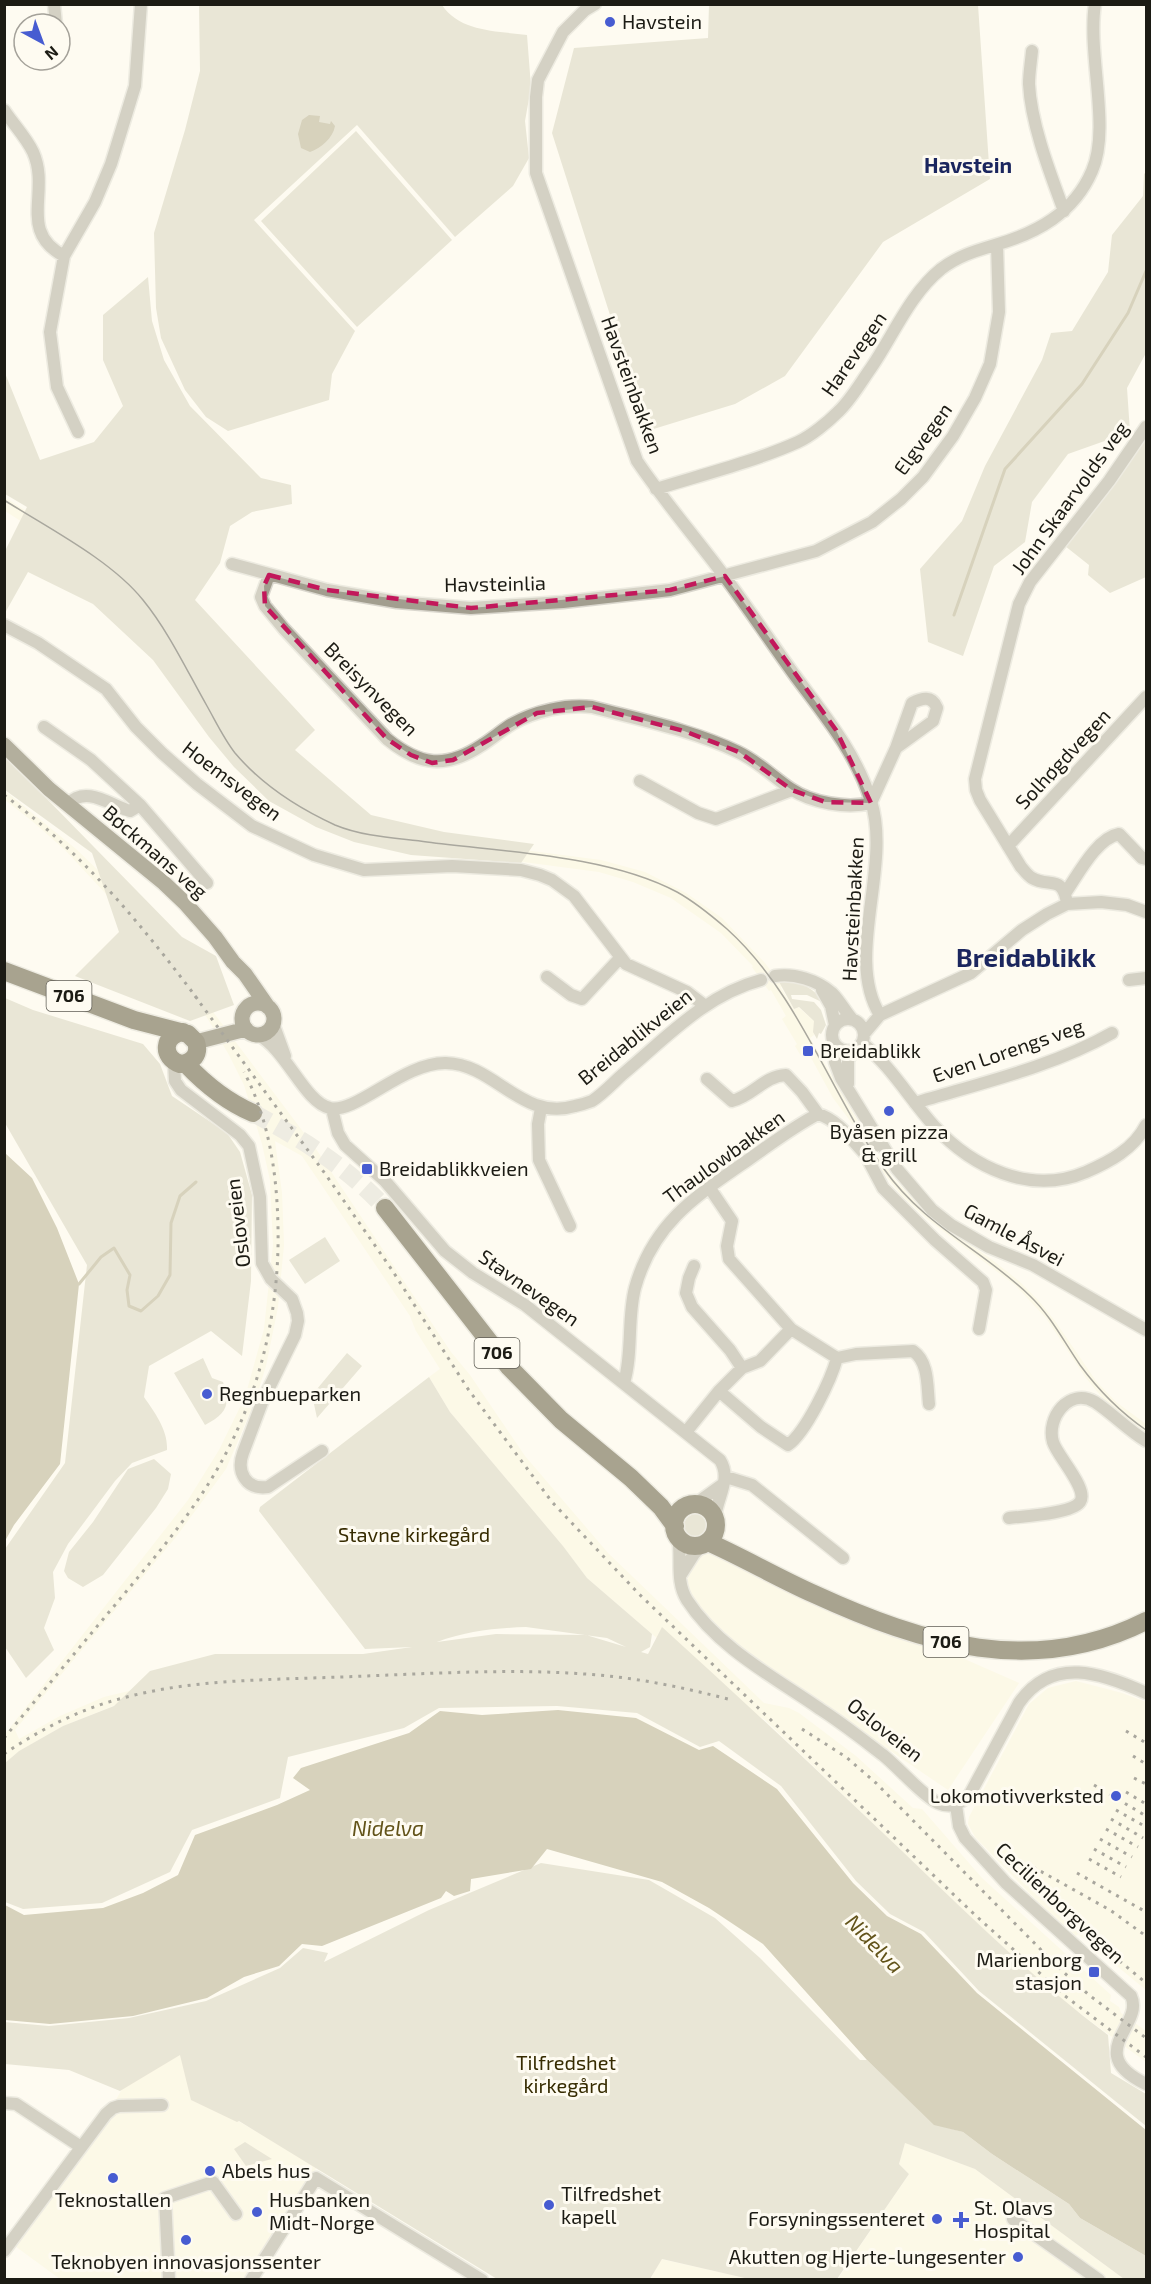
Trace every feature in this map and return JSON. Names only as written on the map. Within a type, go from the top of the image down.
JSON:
[{"type":"highway","name":"706","points":[[4,971],[134,1020],[184,1050]]},
{"type":"highway","points":[[184,1050],[215,1089],[229,1100],[253,1113]]},
{"type":"highway","name":"706","points":[[385,1208],[515,1373],[561,1420],[631,1478],[661,1507],[688,1545],[705,1544],[757,1564],[812,1593],[885,1623],[926,1636],[986,1649],[1016,1652],[1068,1647],[1104,1638],[1146,1621]]},
{"type":"highway","name":"706","points":[[631,1478],[665,1497],[706,1508],[716,1521],[723,1536],[757,1564]]},
{"type":"highway","points":[[676,1531],[678,1514],[691,1505]]},
{"type":"highway","points":[[705,1544],[716,1531],[716,1521]]},
{"type":"main road","name":"Bøckmans veg","points":[[4,745],[37,778],[178,896],[201,919],[272,1012],[273,1023]]},
{"type":"main road","name":"Bøckmans veg","points":[[233,963],[243,989],[248,1023]]},
{"type":"main road","points":[[184,1050],[248,1023],[257,1003],[268,1007]]},
{"type":"main road","points":[[248,1023],[266,1033],[273,1023]]},
{"type":"street","points":[[78,432],[57,387],[50,332],[64,256],[95,202],[111,164],[129,105],[136,76],[141,4]]},
{"type":"street","name":"Havsteinbakken","points":[[595,4],[585,10],[563,32],[538,80],[536,173],[637,461],[836,730],[861,773],[877,828],[877,858],[867,941],[867,980],[871,999],[880,1014]]},
{"type":"street","name":"Harevegen","points":[[656,489],[800,441],[839,412],[871,368],[926,282],[944,267],[967,253],[997,245],[1040,228],[1056,219],[1064,211],[1083,190],[1093,170],[1098,149],[1098,113],[1091,25],[1095,4]]},
{"type":"street","points":[[1032,51],[1029,85],[1048,167],[1064,211]]},
{"type":"street","points":[[4,110],[33,153],[39,179],[38,228],[43,240],[51,249],[64,256]]},
{"type":"street","name":"Elgvegen","points":[[724,576],[816,551],[872,522],[923,477],[964,417],[990,364],[999,312],[997,245]]},
{"type":"street","name":"John Skaarvolds veg","points":[[1066,898],[1054,882],[1030,877],[980,800],[975,778],[1019,604],[1030,582],[1109,481],[1146,427]]},
{"type":"street","name":"Havsteinlia","points":[[232,564],[327,590],[374,598],[471,608],[563,602],[670,590],[724,576]]},
{"type":"street","name":"Breisynvegen","points":[[269,575],[261,597],[265,606],[387,739],[401,750],[432,763],[453,760],[482,746],[512,724],[537,713],[585,706],[684,731],[739,752],[766,768],[792,790],[842,806],[871,802]]},
{"type":"street","name":"Hoemsvegen","points":[[4,625],[38,643],[106,688],[136,727],[162,753],[196,784],[252,826],[314,855],[364,870],[452,866],[521,870],[540,875],[552,880],[574,896],[620,958],[635,970],[687,992],[704,1005]]},
{"type":"street","name":"Solhøgdvegen","points":[[1008,846],[1146,698]]},
{"type":"street","name":"Bøckmans veg","points":[[44,727],[91,760],[140,805],[207,883]]},
{"type":"street","points":[[871,802],[896,748]]},
{"type":"street","points":[[639,781],[698,813],[716,819],[792,790]]},
{"type":"street","name":"Bøckmans veg","points":[[68,804],[88,795],[130,810],[140,805]]},
{"type":"street","points":[[835,1025],[844,1019],[854,1020],[880,1014],[971,973],[1022,930],[1066,898],[1100,844],[1110,836],[1119,834],[1142,858],[1146,859]]},
{"type":"street","points":[[1066,898],[1127,905],[1146,912]]},
{"type":"street","points":[[547,978],[571,995],[582,999],[620,958]]},
{"type":"street","points":[[774,976],[792,975],[818,985],[831,993],[861,1025],[860,1042]]},
{"type":"street","points":[[1129,980],[1146,978]]},
{"type":"street","name":"Breidablikveien","points":[[540,1108],[567,1109],[592,1101],[704,1005],[729,990],[760,980]]},
{"type":"street","points":[[818,985],[831,1006],[835,1025],[831,1038],[835,1046],[842,1050],[860,1042]]},
{"type":"street","points":[[848,1088],[846,1068],[848,1060],[880,1014]]},
{"type":"street","points":[[248,1023],[288,1062],[318,1103],[332,1109],[348,1106],[415,1069],[447,1063],[473,1069],[540,1108],[539,1160],[570,1226]]},
{"type":"street","points":[[273,1023],[288,1062]]},
{"type":"street","name":"Even Lorengs veg","points":[[915,1103],[1086,1048],[1113,1033]]},
{"type":"street","points":[[860,1042],[881,1060],[946,1137],[977,1162],[998,1173],[1029,1181],[1068,1177],[1102,1166],[1131,1145],[1146,1125]]},
{"type":"street","name":"Gamle Åsvei","points":[[835,1046],[837,1070],[897,1169],[916,1193],[951,1225],[989,1247],[1033,1265],[1146,1330]]},
{"type":"street","name":"Osloveien","points":[[184,1050],[175,1081],[181,1090],[240,1135],[249,1146],[260,1197],[262,1263],[271,1279],[292,1299],[297,1313],[298,1327],[295,1335],[264,1400],[243,1453],[240,1462],[242,1475],[250,1485],[259,1488],[267,1487],[322,1451]]},
{"type":"street","points":[[707,1079],[732,1101],[740,1099],[771,1077],[786,1075],[818,1114],[839,1126],[865,1154],[883,1188],[935,1240],[982,1282],[986,1290],[980,1329]]},
{"type":"street","name":"Stavnevegen","points":[[332,1109],[338,1133],[345,1145],[385,1181],[444,1251],[473,1273],[525,1305],[686,1432],[720,1460],[724,1467],[724,1480]]},
{"type":"street","name":"Thaulowbakken","points":[[624,1383],[630,1353],[631,1305],[644,1265],[655,1242],[674,1216],[709,1187],[818,1114]]},
{"type":"street","points":[[865,1154],[880,1142]]},
{"type":"street","points":[[709,1187],[732,1221],[727,1246],[729,1259],[791,1329],[837,1358],[913,1351],[918,1354],[925,1366],[929,1404]]},
{"type":"street","points":[[694,1266],[686,1293],[692,1307],[730,1350],[742,1368]]},
{"type":"street","points":[[686,1432],[718,1391],[742,1368],[760,1361],[791,1329]]},
{"type":"street","points":[[718,1391],[760,1426],[788,1445],[794,1441],[804,1427],[834,1369],[837,1358]]},
{"type":"street","points":[[1009,1518],[1067,1510],[1081,1501],[1083,1496],[1080,1487],[1056,1449],[1052,1433],[1053,1419],[1065,1403],[1078,1399],[1090,1400],[1146,1441]]},
{"type":"street","points":[[716,1521],[724,1480]]},
{"type":"street","points":[[691,1505],[724,1480],[752,1485],[843,1558]]},
{"type":"street","name":"Osloveien","points":[[676,1531],[681,1550],[682,1590],[691,1605],[738,1652],[840,1722],[899,1768],[935,1802],[956,1805]]},
{"type":"street","points":[[680,1576],[694,1554],[705,1544]]},
{"type":"street","points":[[956,1805],[963,1802],[970,1794],[1025,1694],[1042,1681],[1068,1671],[1086,1673],[1113,1680],[1146,1693]]},
{"type":"street","name":"Cecilienborgvegen","points":[[956,1805],[959,1826],[965,1838],[1006,1883],[1131,1996],[1133,2007],[1118,2041],[1118,2055],[1122,2065],[1129,2073],[1146,2084]]},
{"type":"street","points":[[4,2103],[16,2104],[81,2147]]},
{"type":"street","points":[[5,2250],[106,2114],[113,2108],[162,2105]]},
{"type":"street","points":[[251,2280],[316,2178],[482,2280]]},
{"type":"street","points":[[169,2280],[165,2198],[213,2182],[236,2214]]},
{"type":"street","points":[[1013,2219],[1099,2280]]},
{"type":"highlighted area","points":[[269,575],[327,590],[471,608],[670,590],[725,576],[836,730],[871,803],[825,802],[792,790],[739,752],[684,731],[592,707],[537,713],[453,760],[432,763],[411,755],[387,739],[284,629],[265,606],[264,586]]},
{"type":"shaded area","points":[[4,497],[104,560],[134,584],[158,613],[243,756],[263,775],[305,807],[326,817],[370,830],[601,860],[645,872],[686,893],[722,918],[765,963],[782,986],[781,988],[794,1009],[798,1007],[814,1021],[814,1035],[810,1038],[893,1178],[921,1207],[1019,1281],[1038,1300],[1096,1381],[1116,1402],[1146,1424],[1146,1433],[1105,1401],[1086,1378],[1046,1318],[1015,1285],[926,1218],[901,1195],[833,1098],[809,1054],[801,1056],[795,1046],[797,1044],[782,1019],[786,1016],[771,990],[769,991],[753,966],[721,933],[671,898],[633,882],[599,872],[371,842],[307,821],[273,800],[236,765],[214,733],[150,622],[125,593],[87,563],[5,511]]},
{"type":"shaded area","points":[[4,790],[76,849],[144,920],[316,1149],[451,1352],[470,1375],[525,1456],[608,1553],[764,1703],[789,1708],[799,1713],[856,1756],[913,1808],[922,1809],[982,1878],[1111,1995],[1110,2001],[1119,2007],[1121,2013],[1146,2031],[1146,2062],[1041,1982],[764,1719],[708,1699],[656,1688],[602,1681],[546,1678],[474,1678],[215,1688],[113,1706],[63,1726],[19,1751],[5,1763],[5,1734],[188,1500],[219,1450],[245,1397],[264,1329],[273,1245],[270,1180],[262,1144],[244,1085],[206,1016],[135,925],[65,850],[5,800]],"holes":[[[275,1141],[302,1156],[410,1316],[416,1331],[440,1369],[429,1377],[450,1412],[563,1546],[587,1578],[652,1634],[728,1694],[643,1677],[553,1667],[379,1671],[196,1681],[150,1686],[104,1697],[60,1716],[19,1739],[15,1730],[176,1537],[226,1469],[255,1401],[266,1366],[278,1307],[284,1245],[282,1193]]]},
{"type":"shaded area","points":[[709,1550],[718,1551],[1019,1683],[948,1790],[741,1648],[712,1620],[692,1598],[686,1580],[689,1568],[702,1553]]},
{"type":"shaded area","points":[[1076,1681],[1146,1702],[1146,1990],[1078,1934],[1076,1936],[1038,1902],[975,1837],[968,1824],[969,1817],[1029,1704],[1048,1688]]},
{"type":"shaded area","points":[[193,2049],[192,2094],[317,2167],[246,2279],[60,2279],[15,2246],[100,2128],[134,2068]]},
{"type":"shaded area","name":"St. Olavs Hospital","points":[[905,2143],[975,2169],[1124,2279],[837,2280],[909,2174],[899,2164]]},
{"type":"shaded area","points":[[661,2259],[749,2279],[650,2280]]},
{"type":"green space","points":[[199,5],[442,5],[459,21],[480,29],[527,35],[531,87],[525,121],[529,158],[513,186],[455,237],[357,125],[254,220],[355,331],[332,374],[329,400],[228,431],[206,417],[185,390],[161,338],[156,308],[154,233],[200,71]]},
{"type":"green space","points":[[709,5],[978,5],[990,179],[883,242],[785,376],[735,404],[647,431],[552,133],[574,48],[708,38]]},
{"type":"green space","points":[[356,131],[452,240],[357,327],[261,221]]},
{"type":"green space","points":[[1146,172],[1146,353],[1127,388],[1130,432],[1068,454],[1032,502],[1025,542],[994,566],[963,656],[928,642],[920,569],[962,521],[985,466],[1042,360],[1051,333],[1072,331],[1108,272],[1112,235],[1143,196]]},
{"type":"green space","points":[[148,277],[152,321],[164,360],[190,406],[261,478],[291,485],[292,504],[252,512],[230,526],[220,563],[195,600],[315,730],[295,750],[371,815],[444,832],[534,844],[521,863],[411,855],[354,842],[316,827],[269,801],[234,767],[209,737],[153,660],[93,604],[28,572],[5,613],[5,551],[27,507],[5,494],[5,373],[40,460],[94,442],[123,406],[103,360],[103,315]]},
{"type":"green space","points":[[1146,438],[1146,577],[1110,593],[1088,575],[1089,565],[1065,546]]},
{"type":"green space","points":[[5,756],[182,937],[216,956],[234,1005],[190,1021],[75,976],[119,932],[92,853],[5,790]]},
{"type":"green space","points":[[778,980],[792,981],[805,986],[816,993],[826,1004],[807,995],[791,995],[792,999],[814,1002],[821,1010],[826,1025],[817,1039],[813,1032],[814,1021],[799,1007],[794,1009]]},
{"type":"green space","points":[[5,998],[33,1010],[143,1044],[160,1064],[172,1096],[227,1133],[240,1152],[252,1195],[251,1281],[242,1356],[211,1331],[149,1366],[144,1397],[163,1429],[167,1450],[132,1463],[115,1481],[68,1544],[53,1572],[55,1598],[44,1628],[54,1650],[26,1678],[5,1647],[5,1549],[65,1463],[87,1265],[5,1123]]},
{"type":"green space","points":[[325,1237],[340,1261],[305,1284],[289,1260]]},
{"type":"green space","points":[[347,1353],[362,1366],[317,1418],[312,1395]]},
{"type":"green space","name":"Regnbueparken","points":[[203,1358],[212,1378],[223,1382],[227,1396],[222,1412],[205,1425],[174,1373]]},
{"type":"green space","name":"Stavne kirkegård","points":[[429,1377],[450,1412],[563,1546],[587,1578],[652,1634],[650,1647],[641,1652],[648,1654],[662,1627],[1002,1945],[1080,2014],[1108,2035],[1111,2073],[1146,2094],[1146,2126],[979,1991],[924,1932],[890,1914],[856,1881],[781,1786],[719,1741],[700,1747],[637,1713],[557,1706],[439,1708],[404,1728],[288,1757],[280,1798],[192,1830],[170,1872],[102,1903],[23,1909],[5,1902],[5,1763],[19,1751],[63,1726],[114,1706],[150,1671],[215,1654],[363,1654],[412,1647],[365,1649],[259,1511],[260,1507]],"holes":[[[515,1627],[585,1635],[496,1634],[437,1642],[470,1633]],[[587,1635],[607,1638],[626,1647]]]},
{"type":"green space","points":[[154,1459],[171,1474],[168,1489],[156,1508],[103,1575],[83,1587],[68,1578],[64,1571],[69,1552],[93,1522],[128,1469]]},
{"type":"green space","points":[[696,1514],[704,1518],[708,1526],[704,1534],[696,1538],[688,1534],[684,1526],[688,1518]]},
{"type":"green space","name":"Tilfredshet kirkegård","points":[[541,1863],[649,1880],[715,1918],[760,1958],[860,2060],[867,2060],[934,2124],[963,2132],[992,2154],[1069,2204],[1080,2218],[1146,2256],[1146,2279],[1124,2279],[975,2169],[905,2143],[899,2164],[909,2174],[837,2279],[749,2279],[662,2259],[650,2279],[497,2279],[239,2121],[191,2100],[180,2055],[120,2091],[69,2070],[5,2064],[4,2022],[49,2026],[129,2018],[206,2001],[280,1968],[303,1948],[328,1953],[324,1962],[429,1910]]},
{"type":"green space","points":[[245,2142],[272,2159],[246,2166],[234,2149]]},
{"type":"water","points":[[309,115],[320,116],[319,122],[330,124],[331,121],[335,126],[326,142],[310,152],[301,148],[298,134],[302,120]]},
{"type":"water","points":[[5,1153],[32,1178],[57,1228],[79,1284],[60,1464],[14,1525],[5,1541]]},
{"type":"water","name":"Nidelva","points":[[558,1710],[636,1718],[699,1750],[713,1746],[777,1789],[853,1883],[887,1916],[921,1934],[977,1993],[1146,2130],[1146,2256],[1080,2218],[1069,2204],[992,2154],[963,2132],[934,2125],[867,2060],[763,1944],[709,1908],[662,1882],[547,1849],[531,1869],[471,1879],[470,1891],[454,1896],[446,1891],[441,1898],[322,1946],[302,1944],[279,1966],[244,1977],[207,1998],[133,2016],[50,2024],[5,2020],[5,1905],[24,1915],[103,1908],[143,1893],[178,1875],[195,1835],[277,1805],[310,1790],[293,1778],[301,1768],[409,1733],[440,1711],[482,1715]]},
{"type":"waterway","points":[[954,615],[1005,469],[1082,384],[1128,313],[1146,271]]},
{"type":"waterway","points":[[79,1284],[101,1257],[114,1248],[130,1275],[127,1290],[129,1306],[141,1311],[158,1296],[170,1275],[171,1223],[180,1196],[196,1182]]},
{"type":"tunnel","points":[[253,1113],[323,1155],[385,1208]]},
{"type":"tram line","points":[[4,500],[97,558],[130,585],[161,625],[235,753],[281,795],[308,811],[335,825],[369,835],[522,852],[620,870],[677,892],[715,919],[752,955],[774,983],[812,1044],[864,1139],[900,1189],[917,1207],[993,1264],[1030,1296],[1051,1321],[1095,1384],[1110,1400],[1146,1430]]},
{"type":"railway","points":[[4,795],[85,865],[133,917],[199,1001]]},
{"type":"railway","points":[[195,996],[326,1175],[392,1270],[468,1389],[552,1502],[639,1594],[974,1914],[1065,1996],[1146,2057]]},
{"type":"railway","points":[[4,1738],[147,1567],[187,1515],[217,1470],[248,1405],[268,1335],[274,1299],[278,1227],[276,1187],[270,1147],[260,1109],[244,1072]]},
{"type":"railway","points":[[4,1754],[32,1736],[91,1708],[149,1692],[203,1684],[440,1673],[541,1672],[638,1680],[728,1699]]},
{"type":"railway","points":[[802,1729],[846,1757],[876,1783],[1058,1967],[1089,1995],[1146,2038]]},
{"type":"railway","points":[[1126,1731],[1146,1743]]},
{"type":"railway","points":[[1133,1756],[1146,1764]]},
{"type":"railway","points":[[1134,1778],[1146,1784]]},
{"type":"railway","points":[[1094,1785],[1146,1816]]},
{"type":"railway","points":[[1126,1792],[1146,1804]]},
{"type":"railway","points":[[1116,1810],[1146,1827]]},
{"type":"railway","points":[[1111,1819],[1143,1838]]},
{"type":"railway","points":[[1106,1829],[1138,1847]]},
{"type":"railway","points":[[1100,1839],[1132,1857]]},
{"type":"railway","points":[[1094,1849],[1126,1867]]},
{"type":"railway","points":[[1089,1859],[1121,1877]]},
{"type":"railway","points":[[1033,1867],[1110,1910],[1146,1936]]},
{"type":"railway","points":[[1077,1873],[1146,1912]]},
{"type":"railway","points":[[1085,1932],[1146,1983]]},
{"type":"place","name":"Havstein","points":[[610,22]]},
{"type":"place","name":"Breidablikk","points":[[808,1051]]},
{"type":"place","name":"Byåsen pizza & grill","points":[[889,1111]]},
{"type":"place","name":"Breidablikkveien","points":[[367,1169]]},
{"type":"place","name":"Regnbueparken","points":[[207,1394]]},
{"type":"place","name":"Lokomotivverksted","points":[[1116,1796]]},
{"type":"place","name":"Marienborg stasjon","points":[[1094,1972]]},
{"type":"place","name":"Abels hus","points":[[210,2171]]},
{"type":"place","name":"Teknostallen","points":[[113,2178]]},
{"type":"place","name":"Tilfredshet kapell","points":[[549,2205]]},
{"type":"place","name":"Husbanken Midt-Norge","points":[[257,2212]]},
{"type":"place","name":"Forsyningssenteret","points":[[937,2219]]},
{"type":"place","name":"St. Olavs Hospital","points":[[961,2220]]},
{"type":"place","name":"Teknobyen innovasjonssenter","points":[[186,2240]]},
{"type":"place","name":"Akutten og Hjerte-lungesenter","points":[[1018,2257]]},
{"type":"district","name":"Havstein","points":[[968,166]]},
{"type":"district","name":"Breidablikk","points":[[1026,958]]}]
